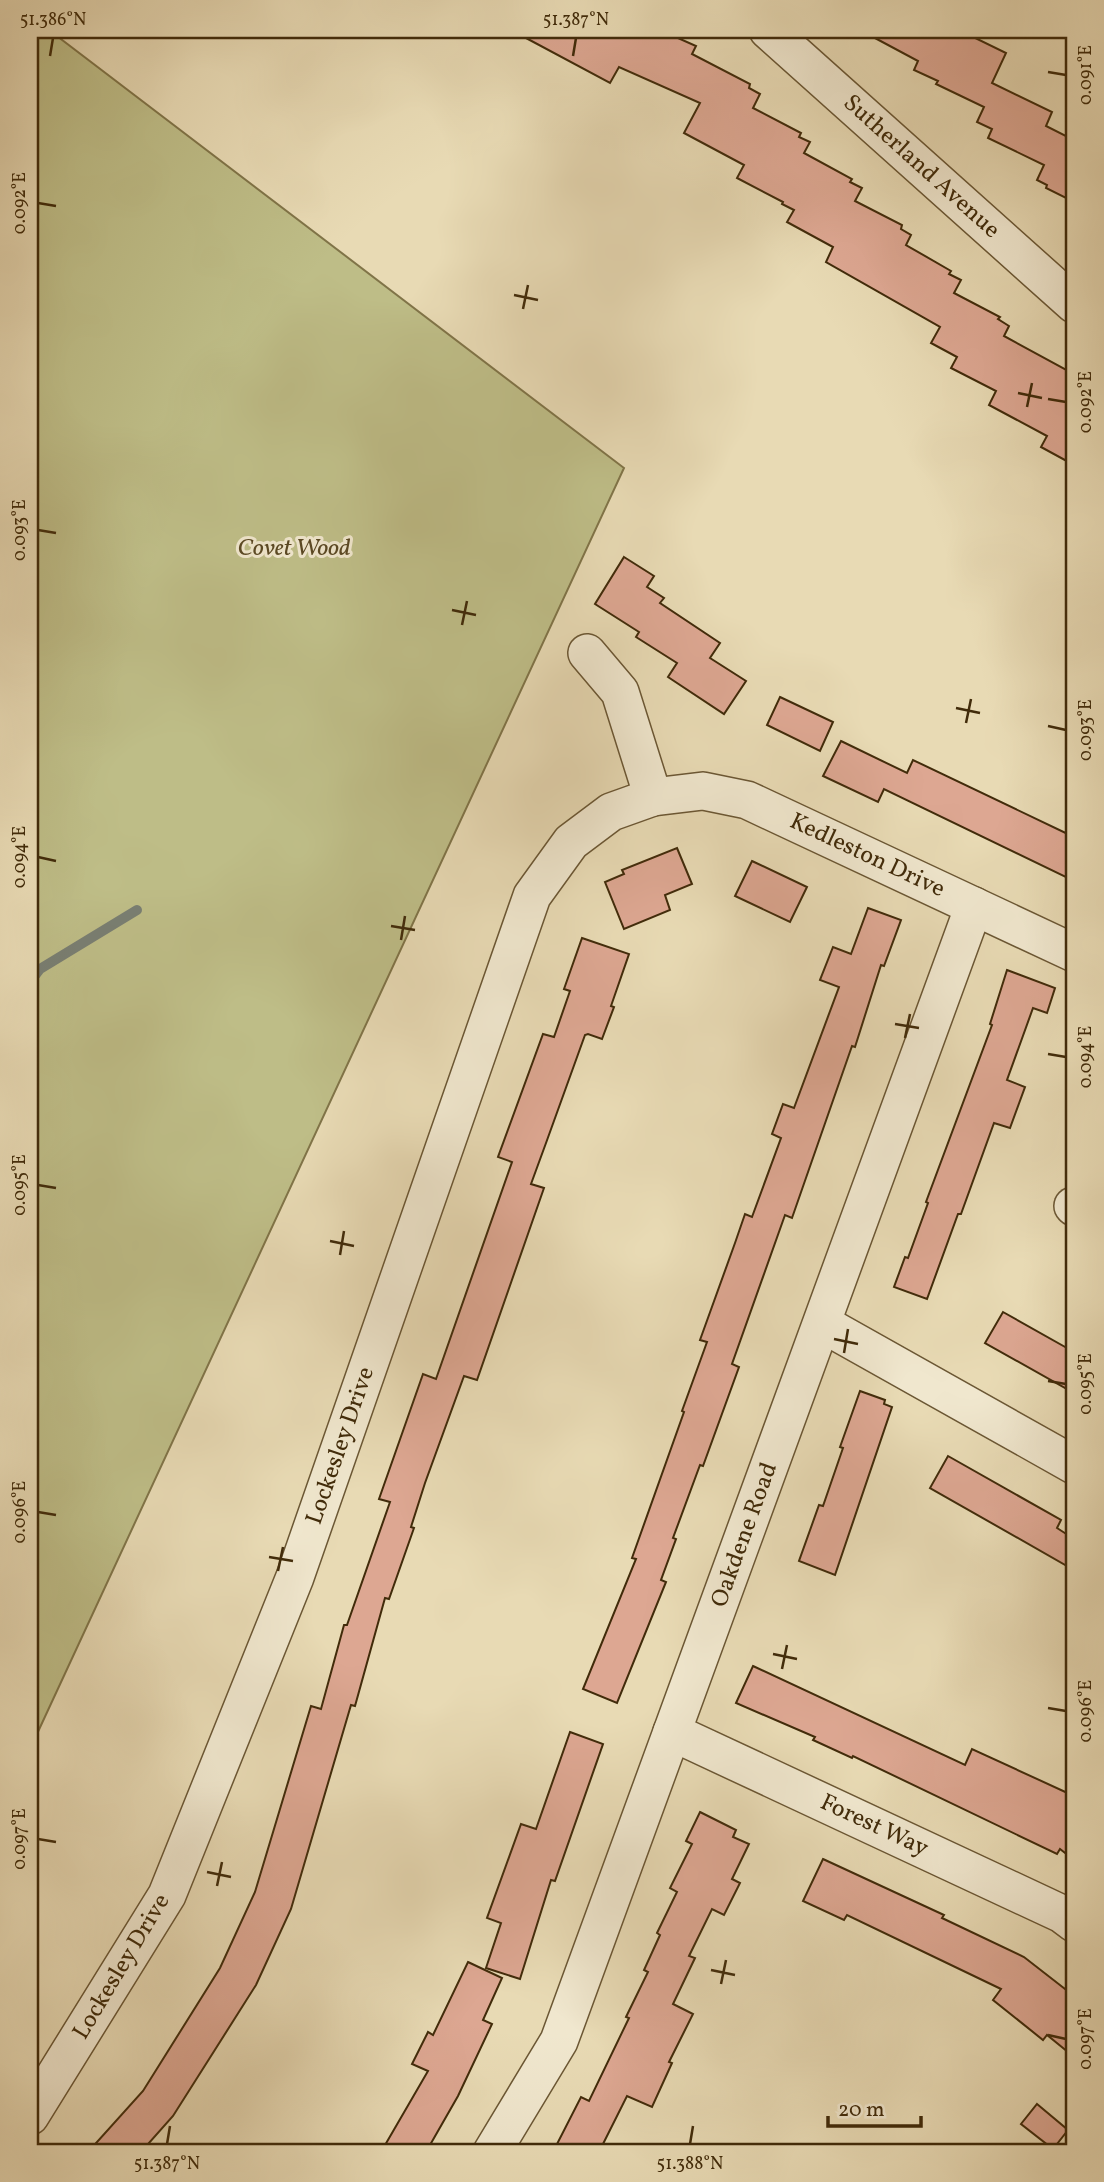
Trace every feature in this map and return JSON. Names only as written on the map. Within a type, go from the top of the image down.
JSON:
[{"type":"street","name":"Sutherland Avenue","points":[[768,30],[1074,304]]},
{"type":"street","points":[[587,653],[620,692],[653,797]]},
{"type":"street","name":"Kedleston Drive","points":[[653,797],[703,791],[747,800],[1074,953]]},
{"type":"street","name":"Lockesley Drive","points":[[30,2116],[167,1895],[295,1577],[532,896],[571,842],[611,812],[653,797]]},
{"type":"street","name":"Oakdene Road","points":[[492,2152],[559,2041],[974,906]]},
{"type":"street","points":[[823,1324],[1074,1465]]},
{"type":"street","name":"Forest Way","points":[[672,1732],[1062,1914],[1074,1923]]},
{"type":"green space","name":"Covet Wood","points":[[30,30],[49,30],[624,468],[30,1749]]},
{"type":"building","points":[[511,30],[660,30],[696,46],[692,54],[750,84],[749,88],[760,94],[753,108],[801,133],[799,137],[810,142],[804,153],[852,179],[850,182],[862,188],[855,201],[902,225],[901,229],[911,235],[906,245],[951,271],[949,274],[961,280],[954,293],[1000,317],[998,319],[1009,326],[1004,336],[1074,374],[1074,465],[1041,447],[1047,436],[989,405],[996,391],[951,368],[957,357],[931,343],[940,327],[826,262],[833,247],[787,222],[794,210],[737,178],[744,165],[684,133],[700,103],[619,67],[610,83]]},
{"type":"building","points":[[860,30],[959,30],[1006,53],[992,83],[1052,112],[1046,126],[1074,140],[1074,202],[1046,188],[1047,185],[1037,180],[1044,165],[988,138],[992,129],[977,122],[984,107],[936,84],[938,81],[914,70],[918,61]]},
{"type":"building","points":[[624,557],[654,576],[647,587],[664,598],[660,603],[720,643],[710,658],[746,681],[724,714],[668,677],[677,663],[636,637],[639,632],[595,604]]},
{"type":"building","points":[[780,697],[833,722],[820,751],[767,725]]},
{"type":"building","points":[[841,741],[907,773],[913,760],[1074,837],[1074,881],[884,789],[878,802],[823,776]]},
{"type":"building","points":[[677,848],[692,884],[665,895],[670,910],[624,929],[605,882],[624,874],[622,870]]},
{"type":"building","points":[[752,861],[807,887],[790,922],[735,896]]},
{"type":"building","points":[[868,908],[901,920],[884,966],[881,965],[855,1047],[852,1046],[792,1218],[785,1215],[732,1364],[739,1367],[673,1538],[676,1539],[661,1580],[666,1582],[617,1703],[583,1689],[636,1559],[632,1558],[707,1342],[700,1340],[745,1214],[752,1217],[781,1138],[772,1134],[783,1104],[794,1108],[839,987],[820,980],[833,947],[851,954]]},
{"type":"building","points":[[582,938],[629,954],[611,1006],[614,1007],[602,1039],[585,1035],[531,1184],[544,1188],[477,1380],[464,1376],[425,1483],[411,1527],[414,1528],[389,1599],[385,1598],[355,1706],[351,1705],[291,1909],[256,1985],[173,2116],[141,2152],[88,2152],[143,2091],[220,1968],[255,1892],[311,1706],[321,1709],[344,1625],[347,1625],[390,1502],[379,1499],[423,1374],[436,1379],[512,1162],[498,1157],[543,1034],[554,1037],[570,991],[564,989]]},
{"type":"building","points":[[1007,970],[1055,988],[1047,1013],[1033,1008],[1007,1080],[1025,1087],[1010,1128],[994,1123],[927,1299],[894,1287],[905,1257],[908,1258],[992,1025],[990,1024]]},
{"type":"building","points":[[1003,1312],[1074,1352],[1074,1393],[985,1343]]},
{"type":"building","points":[[860,1391],[885,1400],[884,1404],[892,1407],[835,1575],[799,1561],[819,1505],[823,1506]]},
{"type":"building","points":[[948,1456],[1061,1520],[1057,1528],[1074,1539],[1074,1570],[930,1488]]},
{"type":"building","points":[[753,1666],[965,1765],[972,1749],[1074,1796],[1074,1860],[1060,1849],[1057,1854],[853,1756],[852,1758],[813,1740],[815,1737],[736,1703]]},
{"type":"building","points":[[570,1732],[603,1744],[555,1881],[551,1880],[520,1979],[486,1968],[501,1923],[487,1918],[521,1824],[536,1829]]},
{"type":"building","points":[[700,1812],[736,1830],[733,1837],[749,1844],[732,1879],[740,1883],[724,1915],[712,1909],[689,1956],[695,1958],[673,2004],[693,2014],[669,2062],[672,2063],[652,2107],[627,2096],[599,2152],[572,2152],[557,2144],[581,2097],[589,2101],[629,2018],[626,2017],[648,1972],[644,1970],[660,1935],[657,1933],[677,1892],[670,1888],[692,1844],[686,1841]]},
{"type":"building","points":[[823,1859],[944,1915],[942,1918],[1024,1957],[1074,1996],[1074,2057],[1047,2035],[1043,2040],[993,2000],[1001,1989],[847,1915],[844,1920],[803,1901]]},
{"type":"building","points":[[468,1962],[502,1978],[483,2020],[492,2024],[458,2096],[426,2152],[381,2152],[428,2071],[412,2064],[428,2032],[433,2035]]},
{"type":"building","points":[[1037,2104],[1068,2130],[1053,2149],[1021,2124]]},
{"type":"waterway","points":[[30,982],[40,969],[137,910]]}]
